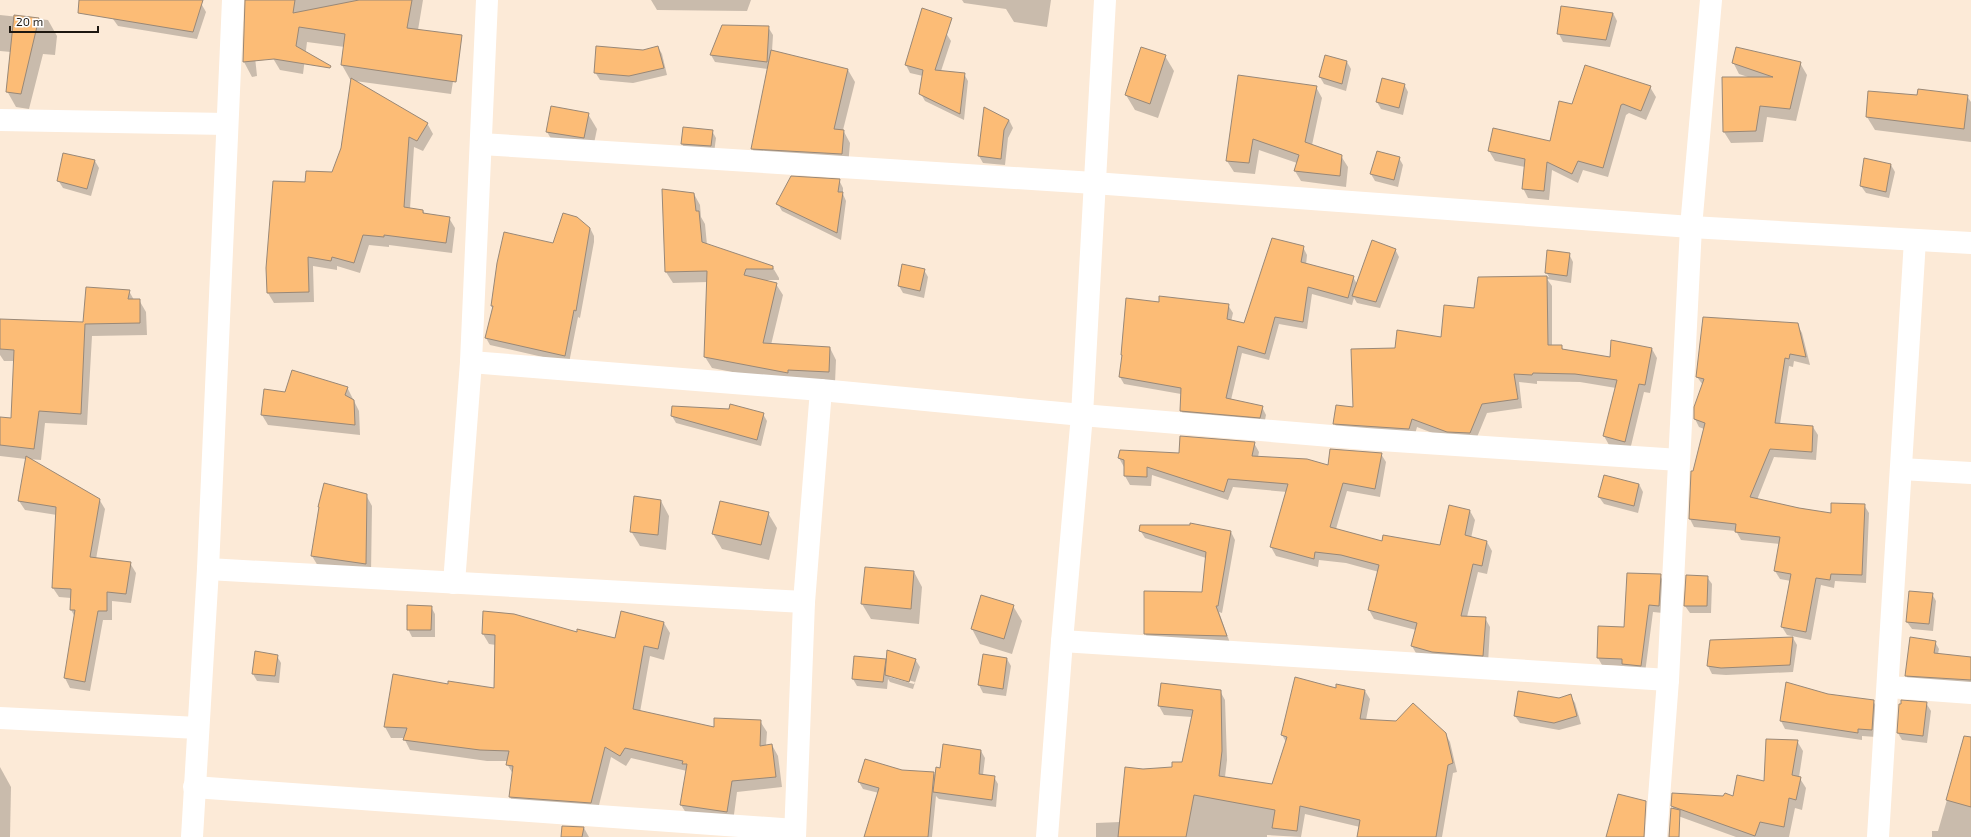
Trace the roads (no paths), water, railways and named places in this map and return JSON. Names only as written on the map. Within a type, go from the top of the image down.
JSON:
[{"type":"street","points":[[192,837],[208,569],[233,0]]},
{"type":"street","points":[[454,583],[471,362],[487,0]]},
{"type":"street","points":[[1047,837],[1062,641],[1082,416],[1105,0]]},
{"type":"street","points":[[1656,837],[1668,680],[1691,228],[1711,0]]},
{"type":"street","points":[[0,120],[227,124]]},
{"type":"street","points":[[481,144],[1094,183],[1691,228],[1971,243]]},
{"type":"street","points":[[1878,837],[1889,687],[1914,240]]},
{"type":"street","points":[[471,362],[821,390],[1082,416],[1366,439],[1679,460]]},
{"type":"street","points":[[194,787],[795,833],[804,602],[821,390]]},
{"type":"street","points":[[1901,469],[1971,473]]},
{"type":"street","points":[[208,569],[804,602]]},
{"type":"street","points":[[1062,641],[1668,680]]},
{"type":"street","points":[[1889,687],[1971,692]]},
{"type":"street","points":[[0,718],[198,728]]}]
